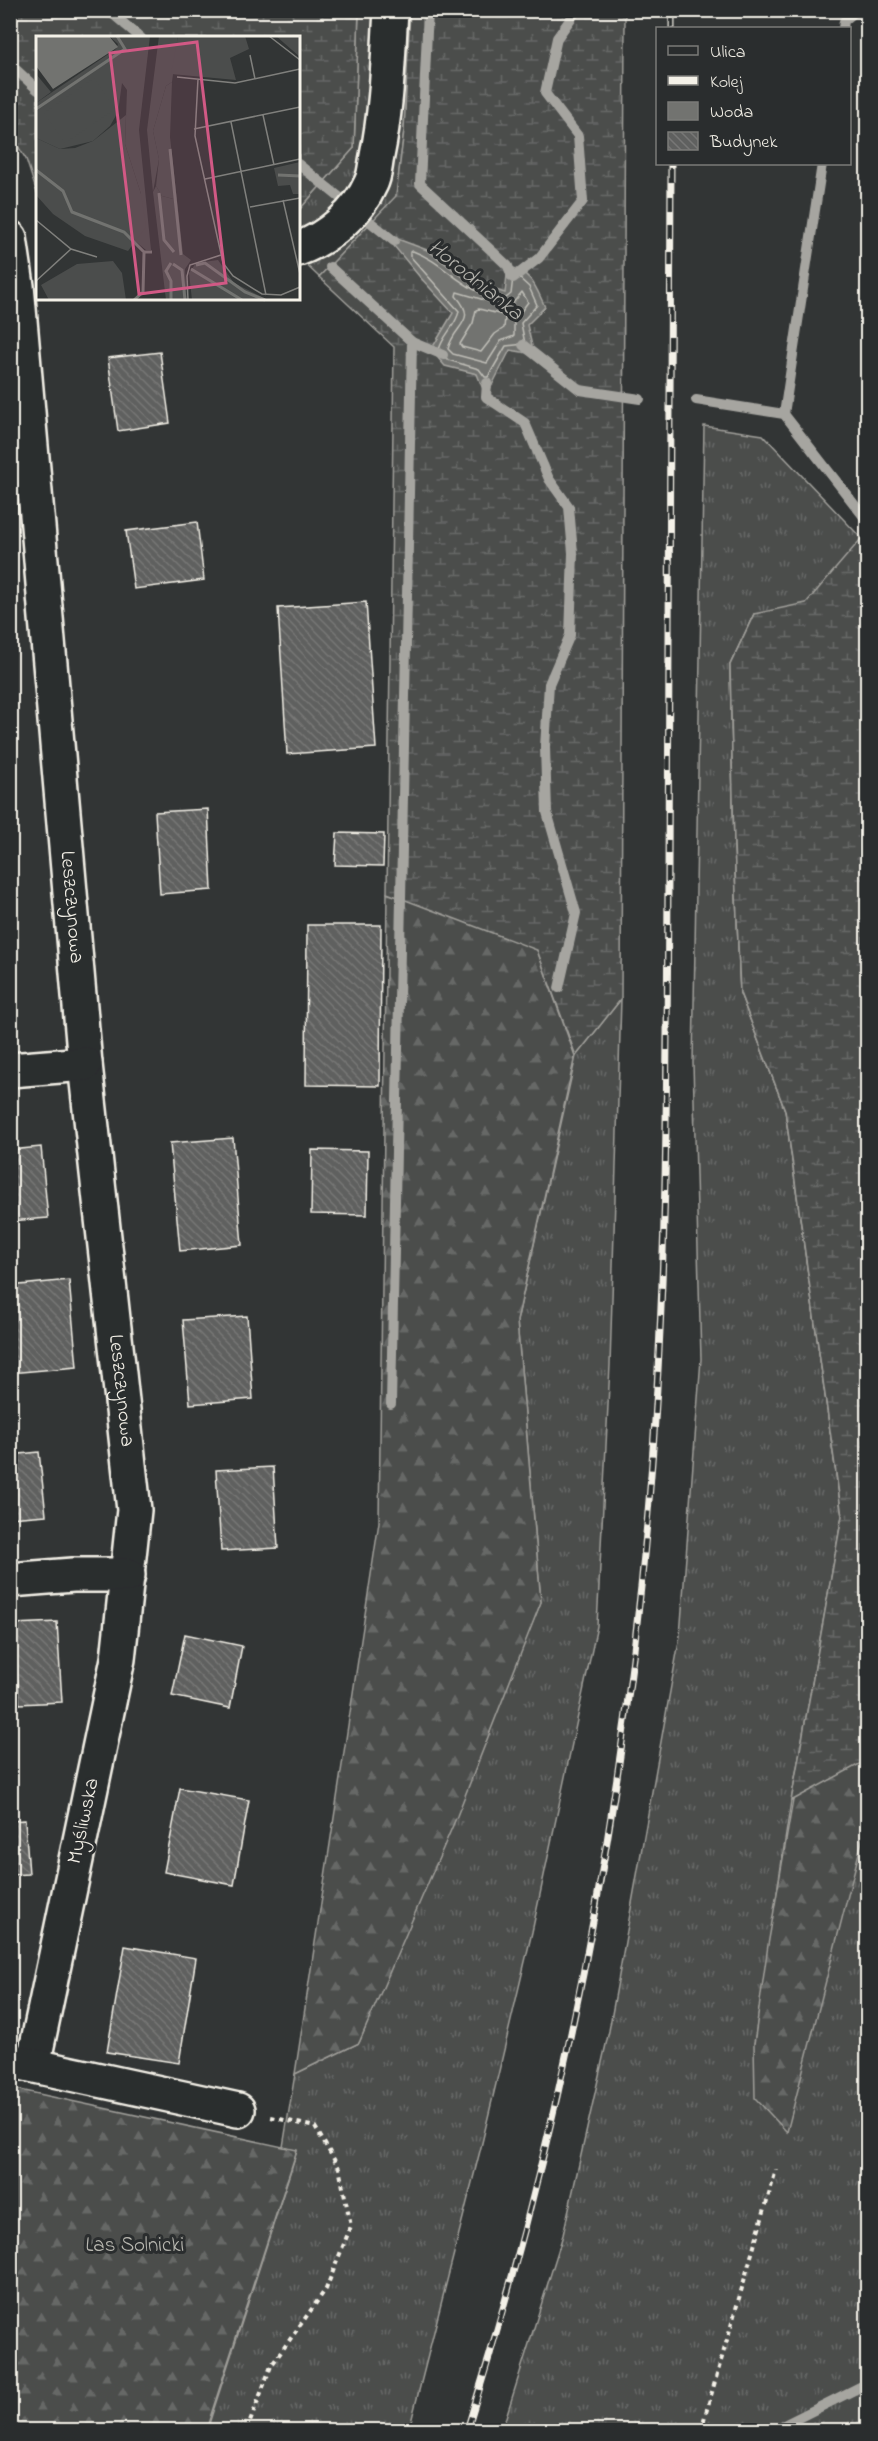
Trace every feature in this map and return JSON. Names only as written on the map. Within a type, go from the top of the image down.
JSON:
[{"type":"street","points":[[308,246],[334,230],[363,198],[372,182],[384,126],[391,10]]},
{"type":"street","name":"Leszczynowa","points":[[10,238],[27,285],[85,1064],[134,1510],[128,1575]]},
{"type":"street","points":[[10,1070],[85,1064]]},
{"type":"street","points":[[10,1580],[73,1575],[128,1575]]},
{"type":"street","name":"Myśliwska","points":[[128,1575],[118,1659],[22,2063],[238,2110]]},
{"type":"path","points":[[238,2110],[315,2127],[339,2168],[351,2226],[326,2289],[271,2366],[247,2430]]},
{"type":"path","points":[[700,2430],[776,2170]]},
{"type":"green space","points":[[10,11],[359,11],[354,148],[300,209],[300,36],[36,36],[36,190],[26,159],[11,135]]},
{"type":"green space","points":[[359,11],[410,11],[404,130],[396,197],[319,277],[300,259],[300,209],[354,148]]},
{"type":"green space","points":[[410,11],[625,11],[621,999],[576,1056],[537,950],[387,893],[394,347],[319,277],[396,196],[404,130]]},
{"type":"green space","points":[[704,426],[763,435],[867,544],[867,616],[754,614],[730,665],[740,993],[785,1110],[842,1516],[791,1801],[754,2044],[867,1832],[867,2430],[502,2430],[563,2235],[609,2031],[680,1636],[701,1359],[693,1063]]},
{"type":"green space","points":[[867,532],[867,1760],[791,1801],[842,1516],[785,1110],[740,993],[730,665],[754,614],[806,603]]},
{"type":"green space","points":[[754,614],[867,616],[867,1832],[863,1837],[787,2132],[755,2098],[754,2044],[768,1945],[842,1516],[785,1110],[740,993],[730,665]]},
{"type":"green space","points":[[387,893],[494,931],[537,950],[575,1056],[517,1321],[541,1602],[457,1816],[359,2043],[295,2074],[379,1522]]},
{"type":"green space","points":[[621,999],[610,1365],[597,1626],[532,1932],[481,2147],[411,2422],[408,2430],[207,2430],[297,2151],[283,2147],[295,2074],[359,2043],[541,1602],[517,1321],[576,1056]]},
{"type":"green space","name":"Las Solnicki","points":[[11,2088],[297,2150],[206,2430],[11,2430]]},
{"type":"water","points":[[384,234],[427,250],[470,282],[505,293],[508,266],[522,272],[532,281],[545,307],[527,325],[534,354],[510,350],[486,397],[477,374],[445,366],[431,350],[453,313]]},
{"type":"building","points":[[160,352],[170,423],[118,431],[108,358]]},
{"type":"building","points":[[197,522],[204,580],[134,589],[126,531]]},
{"type":"building","points":[[366,602],[376,748],[287,754],[278,608]]},
{"type":"building","points":[[208,809],[212,890],[160,894],[155,812]]},
{"type":"building","points":[[337,833],[384,834],[383,866],[335,865]]},
{"type":"building","points":[[307,925],[381,925],[380,1086],[306,1085]]},
{"type":"building","points":[[233,1138],[242,1245],[180,1251],[170,1143]]},
{"type":"building","points":[[41,1147],[48,1218],[10,1221],[10,1150]]},
{"type":"building","points":[[312,1150],[368,1151],[367,1215],[311,1214]]},
{"type":"building","points":[[69,1280],[77,1367],[10,1373],[10,1286]]},
{"type":"building","points":[[247,1316],[253,1399],[190,1404],[183,1320]]},
{"type":"building","points":[[39,1452],[46,1515],[10,1518],[10,1455]]},
{"type":"building","points":[[273,1467],[278,1548],[221,1551],[216,1470]]},
{"type":"building","points":[[57,1622],[62,1702],[19,1704],[14,1624]]},
{"type":"building","points":[[10,1624],[14,1624],[19,1704],[10,1705]]},
{"type":"building","points":[[185,1634],[242,1646],[230,1708],[172,1696]]},
{"type":"building","points":[[180,1788],[249,1800],[234,1885],[164,1872]]},
{"type":"building","points":[[25,1820],[29,1874],[10,1875],[10,1821]]},
{"type":"building","points":[[125,1946],[196,1958],[179,2063],[107,2052]]},
{"type":"waterway","name":"Horodnianka","points":[[108,10],[139,36]]},
{"type":"waterway","points":[[428,10],[420,184],[508,266],[512,277]]},
{"type":"waterway","points":[[513,278],[539,258],[583,201],[578,136],[545,93],[557,38],[577,10]]},
{"type":"waterway","points":[[843,27],[844,21],[857,10]]},
{"type":"waterway","points":[[10,64],[36,88]]},
{"type":"waterway","points":[[784,414],[822,165]]},
{"type":"waterway","name":"Horodnianka","points":[[300,166],[394,241]]},
{"type":"waterway","points":[[330,267],[412,342],[443,355]]},
{"type":"waterway","points":[[391,1404],[412,342]]},
{"type":"waterway","name":"Horodnianka","points":[[523,345],[580,390],[640,399]]},
{"type":"waterway","points":[[487,383],[486,397],[525,423],[549,479],[569,507],[573,553],[570,635],[549,684],[545,747],[547,812],[576,913],[559,988]]},
{"type":"waterway","name":"Horodnianka","points":[[696,400],[784,414],[868,522]]},
{"type":"waterway","points":[[774,2430],[868,2383]]},
{"type":"railway","points":[[672,10],[672,27]]},
{"type":"railway","points":[[467,2430],[534,2193],[587,1951],[609,1829],[627,1707],[641,1585],[657,1389],[665,1169],[671,165]]}]
